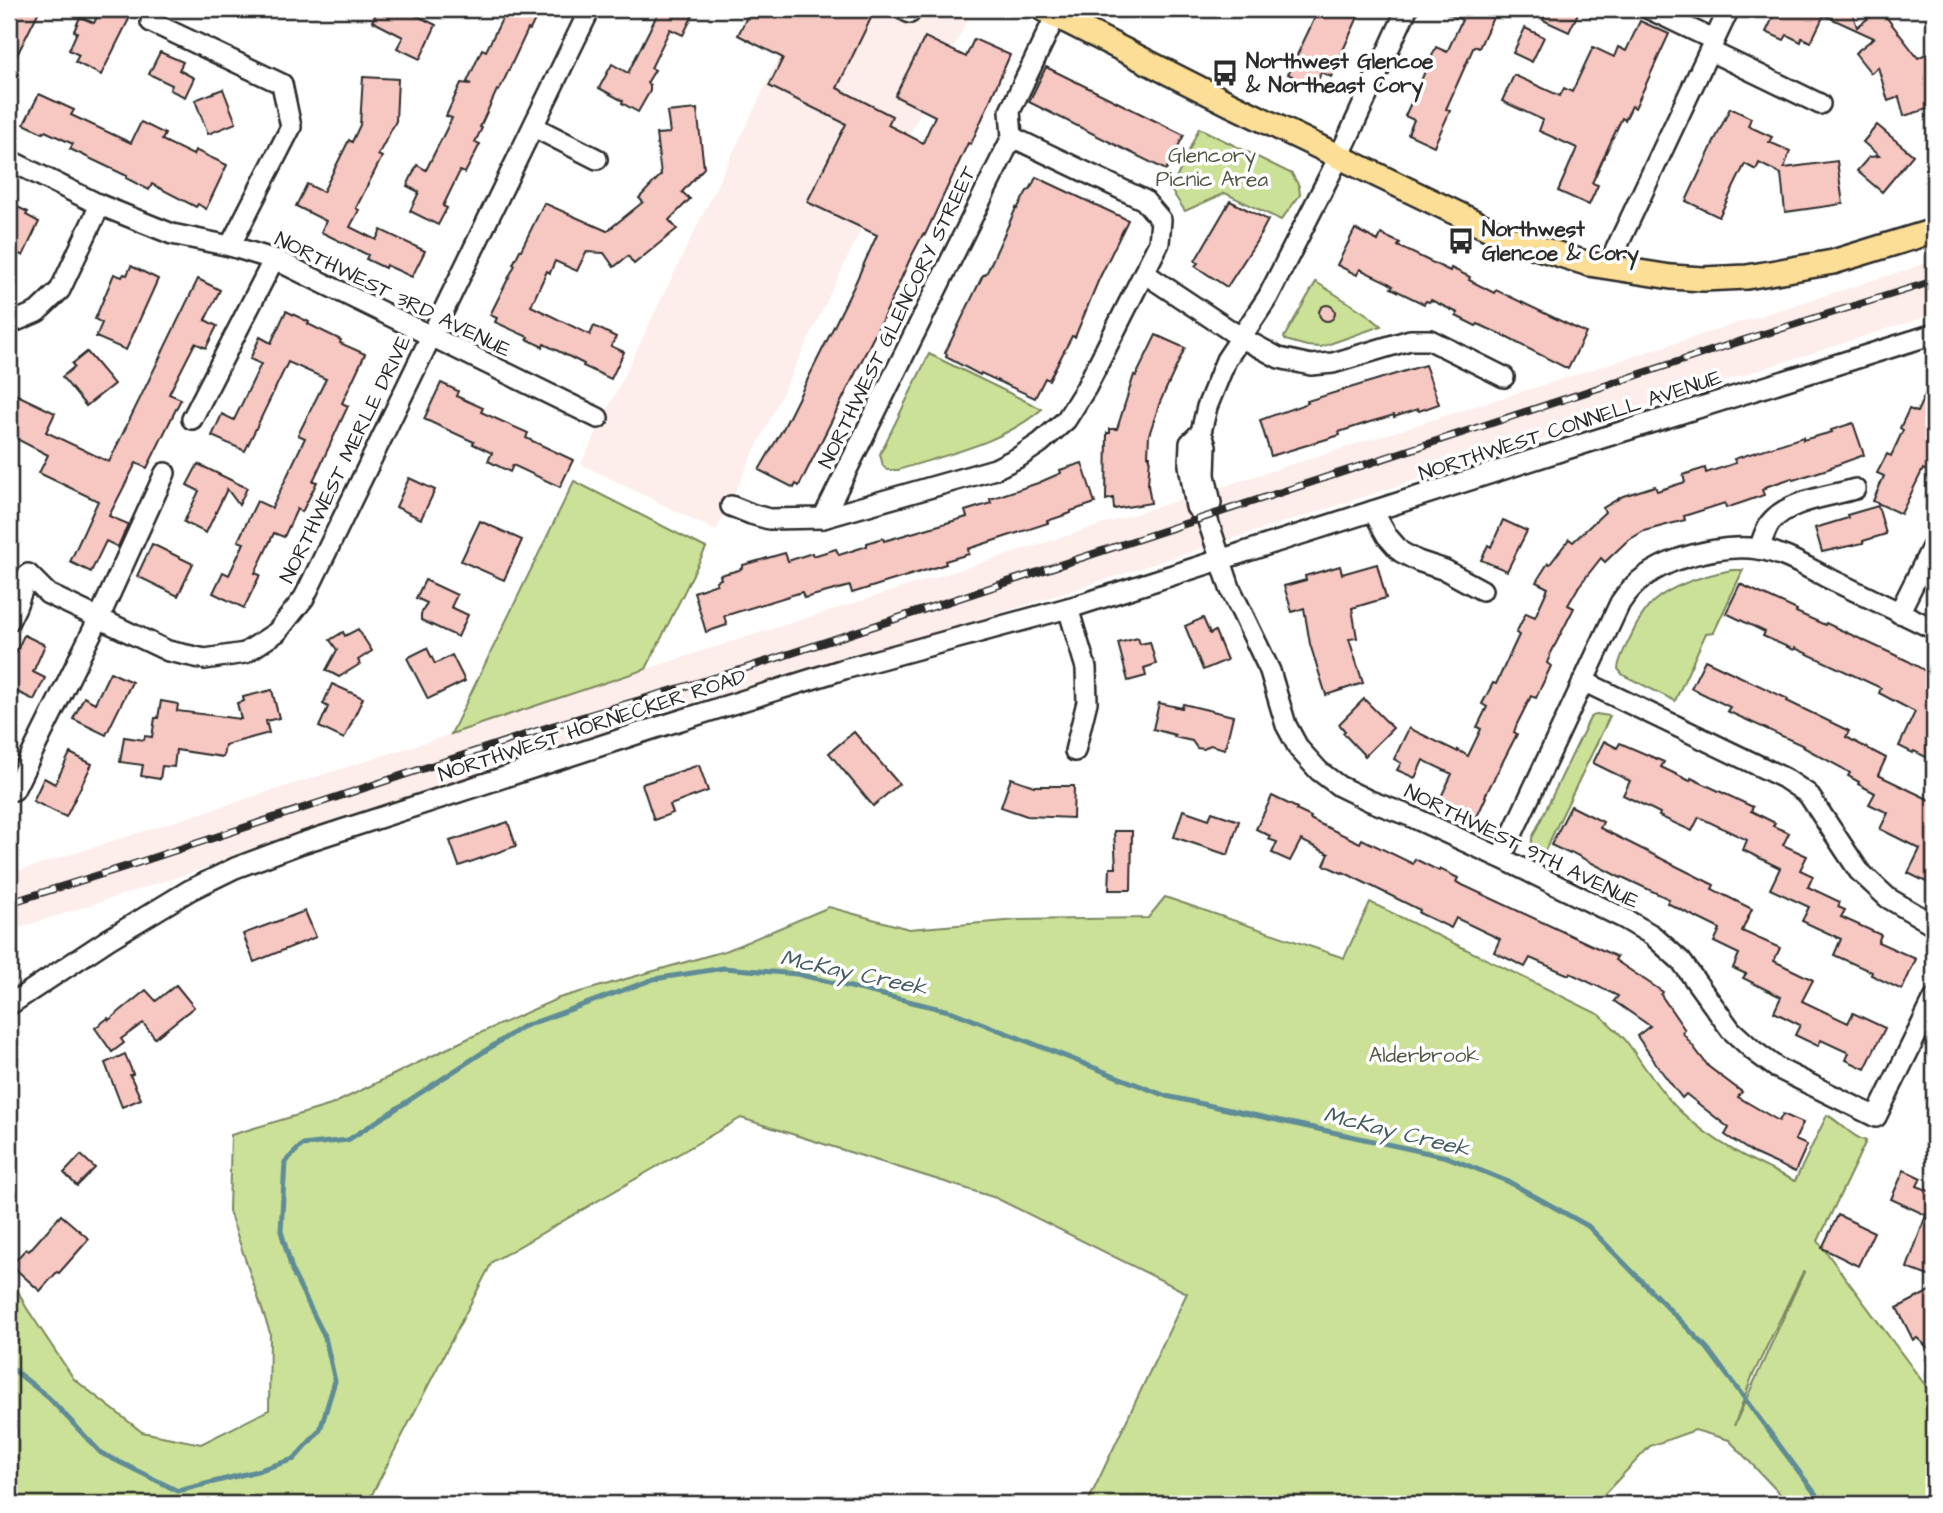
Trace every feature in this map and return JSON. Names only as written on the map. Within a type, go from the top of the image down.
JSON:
[{"type":"main road","points":[[1050,12],[1339,157],[1510,239],[1606,268],[1703,279],[1748,276],[1833,262],[1934,230]]},
{"type":"street","name":"NORTHWEST MERLE DRIVE","points":[[99,618],[168,651],[205,659],[245,653],[277,632],[303,598],[590,9]]},
{"type":"street","points":[[902,9],[910,13],[912,9]]},
{"type":"street","name":"NORTHWEST 9TH AVENUE","points":[[1406,9],[1339,157],[1268,297],[1226,360],[1212,391],[1201,432],[1191,443],[1189,465],[1196,507],[1207,518],[1230,588],[1270,671],[1286,725],[1299,749],[1319,771],[1339,786],[1501,858],[1652,935],[1681,961],[1731,1030],[1754,1051],[1777,1068],[1876,1117],[1934,999]]},
{"type":"street","points":[[1649,9],[1820,104]]},
{"type":"street","points":[[1606,268],[1729,9]]},
{"type":"street","points":[[731,506],[769,519],[823,518],[995,469],[1030,450],[1066,420],[1086,388],[1159,243],[1161,220],[1143,200],[1012,137],[1010,110],[1050,12]]},
{"type":"street","points":[[151,22],[282,84],[291,127],[230,246]]},
{"type":"street","points":[[534,127],[597,159]]},
{"type":"street","name":"NORTHWEST GLENCORY STREET","points":[[823,518],[1012,137]]},
{"type":"street","name":"NORTHWEST 3RD AVENUE","points":[[9,160],[100,205],[172,234],[230,246],[274,259],[598,418]]},
{"type":"street","points":[[9,324],[37,312],[60,290],[100,205]]},
{"type":"street","points":[[192,419],[274,259]]},
{"type":"street","points":[[1144,273],[1240,337],[1279,358],[1311,365],[1333,362],[1410,340],[1430,340],[1504,377]]},
{"type":"street","name":"NORTHWEST CONNELL AVENUE","points":[[1220,561],[1934,334]]},
{"type":"street","points":[[14,790],[99,618],[165,473]]},
{"type":"street","points":[[1759,549],[1769,525],[1783,511],[1855,489]]},
{"type":"street","points":[[1373,511],[1387,536],[1401,552],[1445,570],[1482,590]]},
{"type":"street","points":[[1899,613],[1934,543]]},
{"type":"street","points":[[1501,858],[1620,603],[1630,588],[1647,574],[1666,564],[1722,548],[1759,549],[1790,559],[1934,629]]},
{"type":"street","name":"NORTHWEST HORNECKER ROAD","points":[[9,1005],[168,903],[212,879],[259,859],[352,826],[844,669],[1068,608],[1220,561]]},
{"type":"street","points":[[9,621],[29,574],[48,594],[99,618]]},
{"type":"street","points":[[1068,608],[1086,668],[1087,702],[1075,751]]},
{"type":"street","points":[[1583,681],[1784,778],[1808,794],[1859,871],[1888,898],[1934,925]]},
{"type":"shaded area","points":[[803,9],[973,9],[859,234],[716,531],[581,464]]},
{"type":"shaded area","points":[[1934,261],[1934,314],[9,931],[9,874]]},
{"type":"green space","name":"Glencory Picnic Area","points":[[1199,128],[1292,174],[1299,186],[1300,195],[1281,220],[1225,193],[1185,211],[1171,190]]},
{"type":"green space","points":[[1316,282],[1381,326],[1321,347],[1285,340],[1284,337]]},
{"type":"green space","points":[[929,354],[1042,409],[1009,431],[991,439],[898,470],[887,470],[880,454]]},
{"type":"green space","points":[[574,481],[706,548],[646,669],[451,734]]},
{"type":"green space","points":[[1743,570],[1714,632],[1706,633],[1675,701],[1623,675],[1618,669],[1623,653],[1640,618],[1654,601],[1701,577]]},
{"type":"green space","points":[[1596,714],[1610,716],[1542,857],[1534,849],[1532,838],[1590,718]]},
{"type":"green space","name":"Alderbrook","points":[[1165,897],[1344,958],[1370,902],[1600,1015],[1627,1042],[1658,1086],[1680,1111],[1706,1133],[1764,1167],[1795,1181],[1827,1115],[1866,1141],[1818,1241],[1934,1397],[1934,1504],[1787,1504],[1729,1440],[1695,1430],[1650,1446],[1595,1504],[1087,1504],[1187,1293],[996,1198],[741,1118],[492,1262],[367,1504],[9,1504],[9,1273],[26,1307],[74,1379],[142,1432],[201,1444],[269,1410],[270,1333],[229,1211],[231,1135],[331,1105],[559,998],[728,950],[829,907],[909,929],[1018,920],[1148,918]],"holes":[[[1804,1272],[1734,1426],[1752,1377]]]},
{"type":"building","points":[[9,9],[40,9],[9,71]]},
{"type":"building","points":[[101,9],[134,9],[101,75],[75,62],[79,55],[69,50],[80,17],[94,23]]},
{"type":"building","points":[[379,9],[403,9],[436,25],[420,59],[397,48],[403,37],[372,21]]},
{"type":"building","points":[[507,9],[540,9],[499,91],[497,90],[475,142],[480,144],[465,173],[460,171],[443,206],[447,208],[438,225],[410,211],[419,192],[407,186],[417,165],[426,170],[452,118],[446,116],[461,83],[471,84],[467,82],[482,49],[486,51]]},
{"type":"building","points":[[660,9],[696,9],[683,35],[670,29],[651,68],[655,70],[647,83],[650,85],[650,91],[638,112],[599,88],[612,64],[628,73]]},
{"type":"building","points":[[751,9],[858,9],[872,16],[837,88],[892,116],[888,125],[923,143],[935,116],[895,96],[925,37],[966,57],[974,39],[1010,55],[971,144],[968,143],[799,486],[796,484],[794,488],[759,470],[784,427],[877,235],[807,202],[846,124],[769,86],[783,58],[738,35]]},
{"type":"building","points":[[1319,9],[1360,9],[1331,77],[1321,72],[1319,78],[1314,76],[1310,85],[1288,74]]},
{"type":"building","points":[[1437,9],[1497,9],[1479,48],[1474,46],[1446,109],[1450,111],[1434,146],[1408,134],[1414,120],[1405,116],[1436,47],[1447,52],[1462,20]]},
{"type":"building","points":[[1548,9],[1580,9],[1569,32],[1543,20]]},
{"type":"building","points":[[1777,9],[1851,9],[1857,27],[1880,9],[1918,58],[1934,50],[1934,107],[1904,116],[1899,97],[1888,101],[1878,67],[1871,73],[1855,53],[1874,38],[1824,15],[1811,42],[1802,38],[1801,42],[1787,35],[1784,40],[1766,32]]},
{"type":"building","points":[[1640,21],[1669,34],[1635,108],[1632,106],[1625,120],[1622,118],[1613,137],[1592,183],[1598,185],[1589,205],[1558,191],[1577,148],[1539,131],[1543,120],[1502,101],[1514,75],[1560,96],[1564,88],[1572,92],[1593,47],[1614,57],[1618,47],[1626,51]]},
{"type":"building","points":[[1525,28],[1544,37],[1532,62],[1513,53]]},
{"type":"building","points":[[160,52],[183,62],[179,70],[194,78],[185,97],[170,90],[172,85],[149,74]]},
{"type":"building","points":[[1046,67],[1184,135],[1166,170],[1029,102]]},
{"type":"building","points":[[363,77],[398,79],[396,121],[378,155],[382,157],[356,208],[359,210],[350,227],[376,240],[381,230],[425,251],[412,277],[366,259],[368,255],[321,232],[326,221],[296,206],[307,184],[323,192],[349,140],[352,142],[360,125]]},
{"type":"building","points":[[223,89],[236,123],[208,134],[195,100]]},
{"type":"building","points":[[39,94],[74,110],[71,115],[131,143],[141,122],[165,134],[162,140],[193,155],[195,150],[227,165],[206,209],[198,204],[196,207],[152,184],[149,190],[126,178],[127,176],[70,149],[73,144],[24,124]]},
{"type":"building","points":[[1730,108],[1751,118],[1748,126],[1772,137],[1769,142],[1790,151],[1784,168],[1837,161],[1843,204],[1785,212],[1781,174],[1759,163],[1756,170],[1745,164],[1719,217],[1686,201]]},
{"type":"building","points":[[697,109],[704,168],[682,192],[690,199],[669,220],[677,229],[634,264],[628,256],[614,267],[604,253],[586,252],[577,271],[555,261],[550,273],[547,271],[531,306],[590,335],[594,326],[616,337],[611,346],[624,352],[611,379],[495,322],[497,318],[490,315],[544,203],[607,231],[643,202],[639,198],[661,175],[656,134],[670,133],[667,112]]},
{"type":"building","points":[[1877,125],[1913,155],[1882,192],[1857,171],[1869,157],[1879,156],[1863,142]]},
{"type":"building","points":[[1036,177],[1128,220],[1075,337],[1072,336],[1049,380],[1045,378],[1035,398],[981,373],[980,375],[946,357],[945,353],[983,275],[988,270],[1016,208]]},
{"type":"building","points":[[1230,201],[1268,220],[1227,287],[1195,266],[1198,263],[1195,261]]},
{"type":"building","points":[[9,203],[28,212],[26,215],[39,222],[23,256],[9,249]]},
{"type":"building","points":[[1355,229],[1378,241],[1381,234],[1400,243],[1398,246],[1450,271],[1451,268],[1470,277],[1469,280],[1494,293],[1496,290],[1586,333],[1568,369],[1498,333],[1456,316],[1458,313],[1431,300],[1424,304],[1360,269],[1357,275],[1337,265]]},
{"type":"building","points":[[131,266],[158,279],[126,350],[96,337],[102,323],[95,319],[114,274],[122,277],[127,275]]},
{"type":"building","points":[[198,279],[220,290],[205,320],[217,326],[206,348],[195,343],[169,394],[181,399],[147,468],[136,463],[109,516],[128,524],[118,547],[106,541],[91,572],[70,562],[98,501],[39,473],[48,455],[9,435],[9,391],[55,413],[46,432],[109,462]]},
{"type":"building","points":[[1324,305],[1330,305],[1335,313],[1333,319],[1324,321],[1319,316],[1319,310]]},
{"type":"building","points":[[286,311],[341,340],[340,343],[365,354],[342,403],[348,406],[313,481],[317,482],[302,512],[297,509],[284,537],[274,533],[255,573],[260,575],[244,608],[213,593],[223,572],[229,575],[244,543],[238,541],[257,501],[272,508],[305,438],[298,435],[326,379],[288,362],[245,451],[212,436],[222,414],[234,420],[261,364],[250,359],[260,337],[271,343]]},
{"type":"building","points":[[1156,335],[1185,348],[1160,402],[1149,435],[1148,485],[1151,503],[1114,509],[1113,498],[1106,500],[1107,433],[1110,433],[1110,429],[1117,429],[1134,375],[1136,376]]},
{"type":"building","points":[[87,352],[114,384],[86,406],[62,377],[74,367],[72,364]]},
{"type":"building","points":[[1425,365],[1439,404],[1370,422],[1339,432],[1340,435],[1271,456],[1260,420],[1308,403],[1307,401]]},
{"type":"building","points":[[1934,375],[1934,454],[1927,471],[1923,469],[1901,514],[1873,501],[1884,476],[1877,473],[1887,454],[1891,456],[1909,409],[1917,412]]},
{"type":"building","points":[[441,383],[458,391],[456,396],[483,408],[481,412],[528,433],[526,438],[573,460],[560,487],[513,465],[510,472],[488,461],[492,453],[424,419]]},
{"type":"building","points":[[1853,423],[1864,455],[1831,468],[1765,487],[1762,490],[1764,495],[1744,502],[1726,508],[1725,503],[1684,516],[1685,520],[1644,531],[1627,541],[1605,562],[1601,558],[1568,605],[1574,608],[1547,663],[1551,666],[1536,698],[1531,696],[1517,724],[1514,732],[1517,734],[1477,817],[1440,799],[1452,774],[1423,760],[1415,778],[1397,770],[1401,763],[1394,759],[1409,728],[1468,756],[1481,729],[1477,727],[1487,707],[1482,704],[1493,683],[1496,684],[1519,635],[1516,633],[1526,613],[1535,617],[1548,588],[1536,582],[1569,539],[1573,542],[1605,512],[1603,508],[1623,496],[1655,486],[1657,491],[1685,482],[1683,475],[1705,468],[1706,473],[1736,463],[1734,459],[1803,437],[1803,440],[1832,432],[1831,430]]},
{"type":"building","points":[[1082,463],[1095,503],[1047,521],[1048,523],[968,549],[969,554],[945,561],[946,564],[852,593],[850,586],[804,598],[802,592],[724,616],[727,625],[706,632],[694,592],[717,584],[716,581],[721,579],[720,575],[785,553],[788,561],[836,549],[839,555],[883,538],[884,541],[967,517],[965,511],[991,503],[990,499],[1038,483],[1061,473],[1060,470]]},
{"type":"building","points":[[198,464],[247,488],[239,505],[227,489],[206,533],[184,522],[199,491],[187,485]]},
{"type":"building","points":[[409,478],[435,490],[421,519],[396,507]]},
{"type":"building","points":[[1878,506],[1886,534],[1863,543],[1822,552],[1815,528]]},
{"type":"building","points":[[1503,520],[1527,531],[1507,571],[1481,560],[1488,545],[1491,547]]},
{"type":"building","points":[[480,521],[522,540],[504,580],[461,561]]},
{"type":"building","points":[[152,544],[193,564],[178,596],[137,576]]},
{"type":"building","points":[[1377,564],[1386,598],[1352,608],[1357,638],[1349,639],[1363,683],[1326,695],[1310,644],[1304,608],[1292,612],[1284,586],[1306,580],[1305,576],[1340,566],[1342,574]]},
{"type":"building","points":[[425,580],[457,595],[451,607],[468,615],[458,637],[421,620],[427,603],[416,598]]},
{"type":"building","points":[[1740,584],[1797,610],[1796,612],[1908,661],[1934,676],[1934,761],[1899,746],[1915,712],[1879,693],[1881,688],[1763,636],[1765,632],[1726,613]]},
{"type":"building","points":[[1203,618],[1210,634],[1215,631],[1227,660],[1203,670],[1185,626]]},
{"type":"building","points":[[358,629],[372,651],[358,660],[360,664],[339,677],[326,670],[337,650],[330,640],[343,632],[345,636]]},
{"type":"building","points":[[24,635],[45,645],[33,672],[45,678],[34,700],[9,688],[9,667]]},
{"type":"building","points":[[1138,638],[1140,644],[1150,642],[1156,664],[1144,668],[1146,676],[1128,681],[1118,643]]},
{"type":"building","points":[[427,648],[435,664],[452,655],[465,681],[428,699],[407,658]]},
{"type":"building","points":[[1705,660],[1849,731],[1846,737],[1886,758],[1878,775],[1934,802],[1934,886],[1908,873],[1920,849],[1880,829],[1888,813],[1869,804],[1875,793],[1848,776],[1850,773],[1804,746],[1727,711],[1730,707],[1691,688]]},
{"type":"building","points":[[110,672],[132,682],[106,735],[73,719],[84,697],[95,703]]},
{"type":"building","points":[[332,684],[363,698],[344,739],[319,727],[328,707],[323,704]]},
{"type":"building","points":[[272,690],[279,718],[266,721],[269,733],[225,745],[223,757],[176,750],[174,767],[162,766],[160,779],[141,776],[143,765],[120,762],[124,737],[144,740],[145,736],[152,737],[161,701],[178,704],[177,711],[241,719],[237,703],[244,701],[243,697]]},
{"type":"building","points":[[1364,699],[1393,728],[1365,756],[1343,733],[1345,731],[1339,724]]},
{"type":"building","points":[[1159,703],[1182,708],[1183,704],[1233,716],[1225,749],[1210,745],[1204,749],[1197,748],[1192,741],[1153,729]]},
{"type":"building","points":[[854,732],[899,784],[873,806],[829,753]]},
{"type":"building","points":[[1604,741],[1617,748],[1620,743],[1664,762],[1661,767],[1753,807],[1751,811],[1789,833],[1783,845],[1807,856],[1800,870],[1813,876],[1808,887],[1840,902],[1838,907],[1845,910],[1841,917],[1881,935],[1878,942],[1916,959],[1902,990],[1871,975],[1872,972],[1834,955],[1841,939],[1802,921],[1809,907],[1770,889],[1780,868],[1743,850],[1747,840],[1699,817],[1692,831],[1623,795],[1630,781],[1593,763]]},
{"type":"building","points":[[70,753],[92,764],[66,817],[33,801],[44,778],[55,784]]},
{"type":"building","points":[[699,765],[708,791],[670,805],[673,813],[654,820],[642,784]]},
{"type":"building","points":[[1011,778],[1034,786],[1074,786],[1073,818],[1027,816],[1001,807]]},
{"type":"building","points":[[1272,796],[1297,808],[1296,810],[1311,817],[1310,819],[1360,843],[1362,839],[1413,864],[1415,859],[1439,871],[1440,869],[1458,878],[1456,882],[1617,957],[1615,960],[1663,992],[1661,995],[1685,1030],[1682,1032],[1709,1067],[1742,1092],[1738,1097],[1779,1121],[1783,1114],[1803,1123],[1795,1140],[1807,1145],[1795,1172],[1755,1154],[1725,1135],[1729,1128],[1686,1094],[1682,1098],[1637,1036],[1650,1026],[1614,1001],[1618,996],[1530,958],[1525,967],[1494,952],[1500,939],[1456,918],[1451,928],[1419,913],[1420,910],[1324,865],[1329,854],[1301,840],[1290,861],[1272,853],[1277,842],[1268,839],[1270,836],[1256,829]]},
{"type":"building","points":[[1571,806],[1603,822],[1600,828],[1714,885],[1712,889],[1752,909],[1742,931],[1780,948],[1774,961],[1813,980],[1802,1001],[1848,1023],[1853,1013],[1885,1028],[1865,1069],[1846,1060],[1849,1053],[1821,1040],[1818,1046],[1795,1035],[1800,1025],[1774,1012],[1781,997],[1743,978],[1746,974],[1733,968],[1739,954],[1714,942],[1720,929],[1667,903],[1669,899],[1551,845]]},
{"type":"building","points":[[1183,810],[1209,819],[1212,812],[1239,821],[1228,855],[1174,837]]},
{"type":"building","points":[[508,822],[516,846],[459,866],[450,841]]},
{"type":"building","points":[[1114,831],[1132,831],[1131,890],[1109,890],[1110,868],[1116,868]]},
{"type":"building","points":[[305,911],[316,937],[254,962],[243,934]]},
{"type":"building","points":[[176,985],[194,1007],[155,1038],[143,1023],[121,1039],[124,1043],[112,1052],[95,1028],[146,990],[156,1001]]},
{"type":"building","points":[[125,1054],[133,1074],[130,1075],[141,1099],[122,1107],[105,1063]]},
{"type":"building","points":[[81,1155],[95,1168],[77,1186],[64,1173]]},
{"type":"building","points":[[1904,1170],[1921,1178],[1917,1186],[1934,1193],[1934,1278],[1907,1268],[1926,1215],[1891,1199]]},
{"type":"building","points":[[61,1215],[89,1239],[40,1291],[11,1265],[26,1249],[29,1251]]},
{"type":"building","points":[[1838,1215],[1874,1232],[1858,1266],[1822,1248]]},
{"type":"building","points":[[1934,1289],[1934,1353],[1917,1338],[1913,1340],[1897,1308]]},
{"type":"waterway","name":"McKay Creek","points":[[9,1366],[49,1398],[101,1453],[178,1491],[294,1459],[320,1430],[335,1381],[325,1337],[293,1273],[281,1231],[285,1162],[302,1145],[348,1140],[522,1027],[654,979],[724,968],[797,974],[953,1012],[1166,1096],[1447,1157],[1509,1182],[1588,1226],[1707,1348],[1823,1504]]},
{"type":"railway","points":[[9,903],[552,726],[734,672],[1735,343],[1934,281]]},
{"type":"place","name":"Northwest Glencoe & Northeast Cory","points":[[1225,73]]},
{"type":"place","name":"Northwest Glencoe & Cory","points":[[1461,241]]}]
